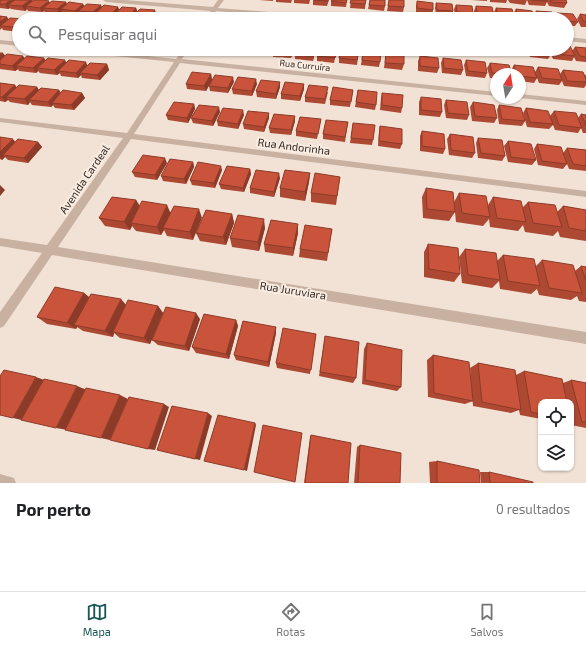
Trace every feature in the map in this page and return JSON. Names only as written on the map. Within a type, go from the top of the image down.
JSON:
[{"type":"street","points":[[106,0],[250,12]]},
{"type":"street","points":[[213,12],[221,0]]},
{"type":"street","points":[[574,40],[586,41]]},
{"type":"street","points":[[0,42],[12,43]]},
{"type":"street","name":"Rua Curruíra","points":[[130,56],[490,93]]},
{"type":"street","name":"Avenida Cardeal","points":[[0,322],[129,136],[181,56]]},
{"type":"street","points":[[526,97],[586,103]]},
{"type":"street","name":"Rua Andorinha","points":[[0,120],[586,194]]},
{"type":"street","name":"Rua Juruviara","points":[[0,242],[586,338]]},
{"type":"street","points":[[0,481],[9,483]]},
{"type":"building","points":[[0,0],[11,0],[5,4],[0,4]]},
{"type":"building","points":[[15,0],[30,0],[22,6],[8,5]]},
{"type":"building","points":[[34,0],[49,1],[40,8],[26,6]]},
{"type":"building","points":[[347,0],[346,3],[331,1]]},
{"type":"building","points":[[351,0],[366,0],[365,4],[350,3]]},
{"type":"building","points":[[370,0],[385,0],[385,6],[369,5]]},
{"type":"building","points":[[389,0],[404,0],[404,7],[388,6]]},
{"type":"building","points":[[550,0],[566,0],[567,3],[551,2]]},
{"type":"building","points":[[52,1],[66,2],[57,9],[43,8]]},
{"type":"building","points":[[417,1],[433,3],[433,10],[417,8]]},
{"type":"building","points":[[69,2],[83,4],[75,11],[61,9]]},
{"type":"building","points":[[436,3],[452,4],[453,11],[437,10]]},
{"type":"building","points":[[87,4],[101,5],[93,12],[78,11]]},
{"type":"building","points":[[104,5],[118,7],[113,12],[97,12]]},
{"type":"building","points":[[456,5],[472,6],[473,12],[457,12]]},
{"type":"building","points":[[476,6],[492,7],[493,12],[477,12]]},
{"type":"building","points":[[122,7],[136,8],[132,12],[117,12]]},
{"type":"building","points":[[496,8],[512,9],[513,12],[497,12]]},
{"type":"building","points":[[140,9],[155,10],[153,12],[137,12]]},
{"type":"building","points":[[516,9],[532,12],[517,12]]},
{"type":"building","points":[[580,14],[586,15],[586,22],[584,22]]},
{"type":"building","points":[[0,16],[7,17],[0,22]]},
{"type":"building","points":[[574,16],[578,22],[574,22]]},
{"type":"building","points":[[10,18],[12,18],[12,27],[0,26]]},
{"type":"building","points":[[575,47],[586,48],[586,57],[580,56]]},
{"type":"building","points":[[7,54],[12,55],[12,56],[23,56],[12,66],[0,64],[0,60]]},
{"type":"building","points":[[27,56],[44,58],[33,68],[16,66]]},
{"type":"building","points":[[317,56],[335,56],[335,58]]},
{"type":"building","points":[[339,56],[358,56],[357,60],[339,58]]},
{"type":"building","points":[[362,56],[381,56],[380,62],[362,60]]},
{"type":"building","points":[[386,56],[404,56],[404,64],[385,63]]},
{"type":"building","points":[[420,56],[438,58],[439,68],[420,66]]},
{"type":"building","points":[[48,58],[65,60],[54,70],[37,68]]},
{"type":"building","points":[[443,58],[461,60],[463,70],[444,68]]},
{"type":"building","points":[[69,60],[86,62],[76,73],[58,71]]},
{"type":"building","points":[[466,60],[485,62],[487,73],[468,71]]},
{"type":"building","points":[[90,63],[107,64],[97,75],[80,73]]},
{"type":"building","points":[[490,63],[509,65],[510,68],[491,68]]},
{"type":"building","points":[[514,65],[533,67],[537,78],[526,77],[526,68],[515,68]]},
{"type":"building","points":[[538,67],[558,69],[562,80],[542,78]]},
{"type":"building","points":[[563,70],[583,72],[586,82],[567,81]]},
{"type":"building","points":[[192,72],[211,74],[204,86],[186,84]]},
{"type":"building","points":[[215,75],[233,77],[228,88],[209,86]]},
{"type":"building","points":[[238,77],[256,79],[252,91],[232,89]]},
{"type":"building","points":[[261,80],[280,82],[276,94],[256,91]]},
{"type":"building","points":[[285,82],[304,84],[300,96],[281,94]]},
{"type":"building","points":[[0,83],[15,85],[2,97],[0,97]]},
{"type":"building","points":[[19,85],[37,87],[24,99],[6,97]]},
{"type":"building","points":[[309,85],[328,87],[325,99],[305,97]]},
{"type":"building","points":[[333,87],[353,90],[351,102],[330,100]]},
{"type":"building","points":[[41,88],[59,90],[48,102],[29,100]]},
{"type":"building","points":[[63,90],[82,93],[71,105],[52,103]]},
{"type":"building","points":[[358,90],[377,92],[376,105],[356,102]]},
{"type":"building","points":[[382,93],[403,95],[402,108],[382,105]]},
{"type":"building","points":[[421,97],[441,99],[442,112],[421,110]]},
{"type":"building","points":[[446,100],[467,102],[469,115],[448,113]]},
{"type":"building","points":[[174,102],[194,104],[187,118],[166,115]]},
{"type":"building","points":[[473,102],[494,105],[497,118],[475,116]]},
{"type":"building","points":[[199,105],[219,107],[212,121],[191,118]]},
{"type":"building","points":[[499,105],[521,108],[525,121],[502,119]]},
{"type":"building","points":[[223,108],[243,110],[238,124],[217,121]]},
{"type":"building","points":[[526,108],[548,111],[553,124],[530,122]]},
{"type":"building","points":[[248,111],[269,113],[264,127],[243,124]]},
{"type":"building","points":[[554,111],[576,113],[582,128],[559,125]]},
{"type":"building","points":[[274,114],[295,116],[291,130],[269,128]]},
{"type":"building","points":[[581,114],[586,115],[586,125]]},
{"type":"building","points":[[300,117],[321,119],[318,134],[296,131]]},
{"type":"building","points":[[326,120],[348,122],[345,137],[323,134]]},
{"type":"building","points":[[353,123],[375,125],[373,140],[351,138]]},
{"type":"building","points":[[380,126],[402,129],[402,144],[379,141]]},
{"type":"building","points":[[422,131],[444,134],[445,149],[422,146]]},
{"type":"building","points":[[450,134],[473,137],[475,153],[451,150]]},
{"type":"building","points":[[0,137],[13,139],[0,152]]},
{"type":"building","points":[[478,138],[502,140],[505,156],[481,153]]},
{"type":"building","points":[[18,139],[38,142],[24,158],[3,155]]},
{"type":"building","points":[[508,141],[531,144],[536,160],[511,157]]},
{"type":"building","points":[[537,144],[561,147],[567,164],[542,161]]},
{"type":"building","points":[[567,148],[586,150],[586,166],[573,164]]},
{"type":"building","points":[[143,155],[165,158],[155,175],[132,172]]},
{"type":"building","points":[[170,159],[193,162],[184,179],[161,176]]},
{"type":"building","points":[[198,162],[221,166],[214,183],[190,180]]},
{"type":"building","points":[[227,166],[250,169],[243,188],[219,184]]},
{"type":"building","points":[[256,170],[279,173],[274,192],[250,188]]},
{"type":"building","points":[[285,170],[310,173],[305,192],[280,188]]},
{"type":"building","points":[[315,173],[340,177],[337,196],[311,193]]},
{"type":"building","points":[[426,188],[453,192],[455,212],[427,209]]},
{"type":"building","points":[[459,193],[486,196],[490,217],[462,213]]},
{"type":"building","points":[[112,197],[136,200],[124,222],[99,218]]},
{"type":"building","points":[[493,197],[521,201],[526,222],[497,218]]},
{"type":"building","points":[[142,201],[167,205],[157,227],[131,223]]},
{"type":"building","points":[[528,202],[555,205],[562,227],[533,223]]},
{"type":"building","points":[[174,206],[199,209],[190,232],[163,228]]},
{"type":"building","points":[[563,206],[586,210],[586,231],[569,228]]},
{"type":"building","points":[[206,210],[232,214],[223,237],[196,233]]},
{"type":"building","points":[[238,215],[264,219],[258,242],[230,238]]},
{"type":"building","points":[[271,220],[298,224],[293,248],[264,244]]},
{"type":"building","points":[[305,225],[332,229],[328,253],[300,249]]},
{"type":"building","points":[[428,244],[458,248],[460,274],[429,269]]},
{"type":"building","points":[[465,249],[496,253],[500,280],[468,275]]},
{"type":"building","points":[[503,255],[534,259],[540,286],[508,281]]},
{"type":"building","points":[[542,260],[573,265],[582,293],[549,288]]},
{"type":"building","points":[[581,266],[586,267],[586,281]]},
{"type":"building","points":[[55,287],[84,293],[67,323],[37,317]]},
{"type":"building","points":[[91,294],[121,299],[105,331],[74,325]]},
{"type":"building","points":[[128,300],[158,306],[144,338],[113,332]]},
{"type":"building","points":[[166,307],[196,313],[185,346],[152,340]]},
{"type":"building","points":[[204,314],[236,320],[226,354],[192,347]]},
{"type":"building","points":[[243,321],[276,327],[268,362],[234,355]]},
{"type":"building","points":[[283,328],[316,334],[311,370],[276,363]]},
{"type":"building","points":[[325,336],[359,342],[356,378],[320,372]]},
{"type":"building","points":[[367,343],[402,350],[401,387],[365,380]]},
{"type":"building","points":[[433,355],[469,362],[473,401],[434,393]]},
{"type":"building","points":[[478,363],[515,370],[521,410],[482,402]]},
{"type":"building","points":[[4,370],[36,377],[13,418],[0,415],[0,376]]},
{"type":"building","points":[[524,371],[562,379],[566,399],[538,399],[538,413],[531,412]]},
{"type":"building","points":[[44,379],[77,386],[56,428],[21,420]]},
{"type":"building","points":[[571,380],[586,383],[586,422],[582,422]]},
{"type":"building","points":[[86,388],[120,395],[101,438],[65,430]]},
{"type":"building","points":[[129,397],[164,404],[148,449],[110,440]]},
{"type":"building","points":[[172,406],[208,413],[195,459],[157,450]]},
{"type":"building","points":[[218,415],[255,423],[244,470],[204,461]]},
{"type":"building","points":[[263,425],[302,433],[295,482],[254,472]]},
{"type":"building","points":[[311,435],[351,443],[348,483],[305,483]]},
{"type":"building","points":[[360,445],[401,453],[400,483],[358,483]]},
{"type":"building","points":[[437,461],[479,470],[480,483],[437,483]]},
{"type":"building","points":[[489,472],[533,482],[533,483],[490,483]]}]
